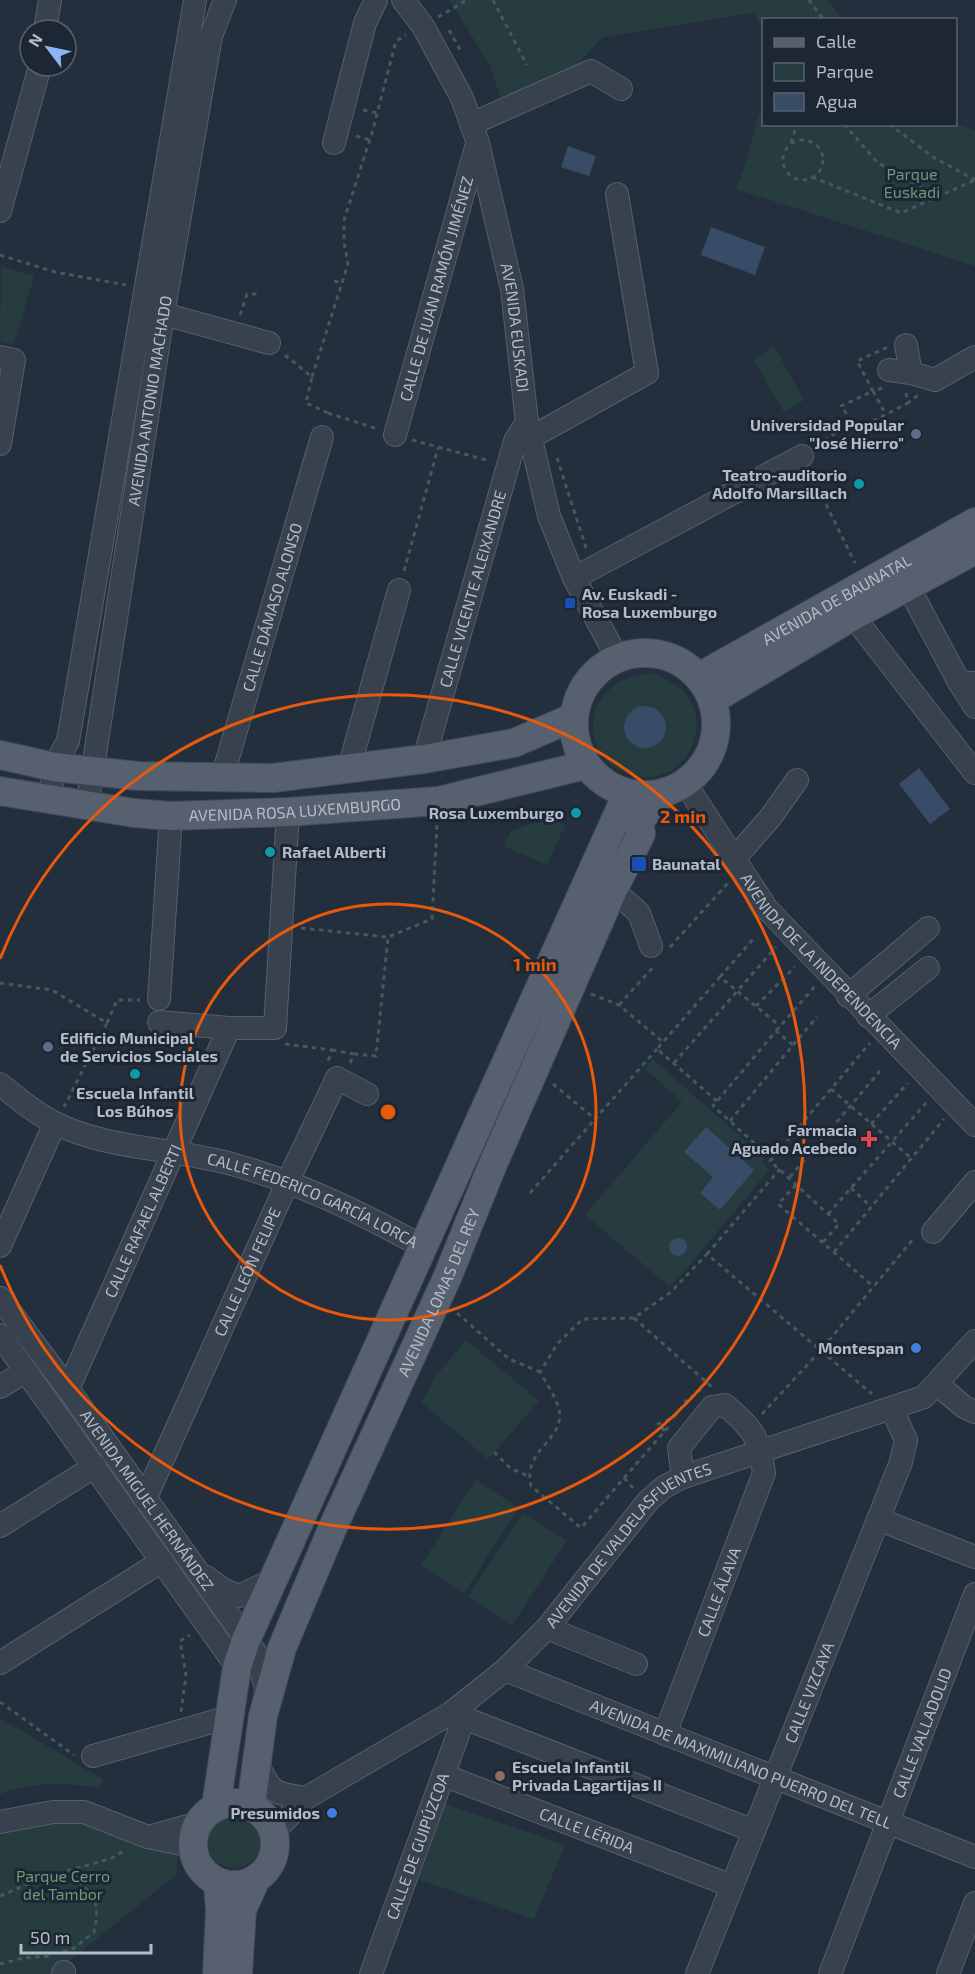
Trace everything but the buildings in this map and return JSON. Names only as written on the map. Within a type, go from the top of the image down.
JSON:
[{"type":"main road","name":"AVENIDA DE BAUNATAL","points":[[705,688],[975,522]]},
{"type":"main road","name":"AVENIDA DE BAUNATAL","points":[[705,688],[853,616],[975,549]]},
{"type":"main road","points":[[639,653],[662,655],[682,663],[705,688],[716,723],[713,746],[702,767],[675,788],[645,796],[627,794],[604,783],[586,765],[576,742],[574,717],[581,693],[596,672],[618,658],[639,653]]},
{"type":"main road","name":"AVENIDA ROSA LUXEMBURGO","points":[[0,755],[54,767],[138,776],[273,778],[424,759],[514,742],[574,717]]},
{"type":"main road","name":"AVENIDA ROSA LUXEMBURGO","points":[[0,791],[87,806],[171,816],[288,812],[438,801],[586,765]]},
{"type":"main road","name":"AVENIDA LOMAS DEL REY","points":[[252,1807],[263,1716],[282,1648],[333,1527],[437,1299],[613,890],[641,834],[639,821],[675,788]]},
{"type":"main road","name":"AVENIDA LOMAS DEL REY","points":[[202,1825],[229,1717],[237,1667],[246,1640],[627,794]]},
{"type":"main road","points":[[234,1972],[242,1910],[255,1881],[272,1863],[276,1849],[274,1832],[267,1819],[252,1807],[235,1802],[202,1825],[195,1861],[203,1873],[218,1883],[237,1886],[255,1881]]},
{"type":"main road","points":[[218,1883],[220,1911],[234,1972]]},
{"type":"street","points":[[47,18],[50,0]]},
{"type":"street","name":"AVENIDA ANTONIO MACHADO","points":[[87,806],[150,304],[195,0]]},
{"type":"street","name":"AVENIDA ANTONIO MACHADO","points":[[50,800],[54,767],[68,741],[150,304],[211,36],[225,0]]},
{"type":"street","points":[[334,142],[365,23],[375,0]]},
{"type":"street","name":"AVENIDA EUSKADI","points":[[403,0],[423,26],[462,98],[474,134],[512,290],[529,430],[549,516],[574,578],[618,658]]},
{"type":"street","points":[[474,134],[591,71],[621,90]]},
{"type":"street","points":[[0,211],[37,78]]},
{"type":"street","name":"CALLE DE JUAN RAMÓN JIMÉNEZ","points":[[395,435],[464,184],[474,134]]},
{"type":"street","points":[[529,430],[647,373],[617,194]]},
{"type":"street","points":[[150,304],[269,343]]},
{"type":"street","points":[[906,345],[900,372],[935,380],[975,357]]},
{"type":"street","points":[[0,357],[14,360],[0,444]]},
{"type":"street","name":"CALLE VICENTE ALEIXANDRE","points":[[424,759],[515,441],[529,430]]},
{"type":"street","name":"CALLE DÁMASO ALONSO","points":[[222,778],[322,437]]},
{"type":"street","points":[[574,578],[802,456]]},
{"type":"street","points":[[908,586],[971,694]]},
{"type":"street","points":[[349,768],[399,590]]},
{"type":"street","points":[[853,616],[975,773]]},
{"type":"street","points":[[72,715],[100,715]]},
{"type":"street","points":[[734,859],[770,818],[796,780]]},
{"type":"street","name":"AVENIDA DE LA INDEPENDENCIA","points":[[675,788],[734,859],[767,909],[874,1023],[975,1125]]},
{"type":"street","points":[[171,816],[159,1011],[229,1028],[275,1028],[288,812]]},
{"type":"street","points":[[613,890],[639,914],[651,946]]},
{"type":"street","points":[[849,996],[928,928]]},
{"type":"street","points":[[874,1023],[928,968]]},
{"type":"street","name":"CALLE RAFAEL ALBERTI","points":[[68,1389],[229,1028]]},
{"type":"street","points":[[339,1073],[367,1094]]},
{"type":"street","name":"CALLE LEÓN FELIPE","points":[[145,1498],[339,1073]]},
{"type":"street","name":"CALLE FEDERICO GARCÍA LORCA","points":[[0,1084],[55,1124],[110,1141],[175,1151],[288,1181],[343,1204],[423,1247]]},
{"type":"street","points":[[0,1246],[55,1124]]},
{"type":"street","points":[[925,1233],[975,1182]]},
{"type":"street","name":"AVENIDA MIGUEL HERNÁNDEZ","points":[[0,1298],[68,1389],[255,1652],[266,1687],[263,1716]]},
{"type":"street","name":"AVENIDA MIGUEL HERNÁNDEZ","points":[[0,1335],[237,1667]]},
{"type":"street","name":"AVENIDA DE VALDELASFUENTES","points":[[306,1798],[457,1715],[547,1628],[648,1501],[664,1487],[683,1477],[924,1397],[975,1341]]},
{"type":"street","points":[[0,1387],[26,1371]]},
{"type":"street","points":[[938,1384],[964,1407],[975,1412]]},
{"type":"street","points":[[683,1477],[679,1448],[712,1407],[725,1405],[750,1427],[761,1451]]},
{"type":"street","name":"CALLE VIZCAYA","points":[[697,1974],[901,1462],[906,1440],[892,1409]]},
{"type":"street","name":"CALLE ÁLAVA","points":[[665,1734],[764,1473],[761,1451]]},
{"type":"street","points":[[0,1526],[95,1466]]},
{"type":"street","points":[[878,1519],[975,1557]]},
{"type":"street","points":[[0,1663],[162,1561]]},
{"type":"street","points":[[194,1568],[224,1590],[239,1596],[273,1580]]},
{"type":"street","name":"CALLE VALLADOLID","points":[[830,1974],[975,1594]]},
{"type":"street","points":[[547,1628],[636,1664]]},
{"type":"street","name":"AVENIDA DE MAXIMILIANO PUERRO DEL TELL","points":[[505,1670],[975,1857]]},
{"type":"street","points":[[457,1715],[754,1831]]},
{"type":"street","name":"CALLE DE GUIPÚZCOA","points":[[371,1974],[443,1775],[457,1715]]},
{"type":"street","points":[[93,1756],[229,1717]]},
{"type":"street","points":[[257,1763],[266,1783],[276,1794],[306,1798]]},
{"type":"street","name":"CALLE LÉRIDA","points":[[443,1775],[732,1886]]},
{"type":"street","points":[[252,1807],[306,1798]]},
{"type":"street","points":[[274,1832],[306,1798]]},
{"type":"street","points":[[0,1822],[53,1812],[84,1812],[148,1837],[202,1825]]},
{"type":"street","points":[[948,1974],[975,1903]]},
{"type":"path","points":[[455,7],[467,0]]},
{"type":"path","points":[[493,0],[527,65]]},
{"type":"path","points":[[809,0],[822,18]]},
{"type":"path","points":[[423,26],[396,40],[372,133],[344,220],[344,242],[348,264],[306,403],[395,435],[508,466]]},
{"type":"path","points":[[791,143],[803,140],[820,149],[822,162],[817,173],[812,177],[801,180],[787,172],[783,157],[791,143],[796,126]]},
{"type":"path","points":[[846,126],[877,162],[936,196]]},
{"type":"path","points":[[812,177],[901,213],[975,180],[933,156],[892,126]]},
{"type":"path","points":[[0,255],[150,304]]},
{"type":"path","points":[[334,281],[342,283]]},
{"type":"path","points":[[234,333],[247,294],[257,294]]},
{"type":"path","points":[[269,343],[312,377]]},
{"type":"path","points":[[886,415],[873,391],[842,406],[856,430],[886,415],[908,403]]},
{"type":"path","points":[[322,437],[328,412]]},
{"type":"path","points":[[846,549],[802,456],[852,421]]},
{"type":"path","points":[[399,590],[438,448]]},
{"type":"path","points":[[281,926],[388,937],[432,919],[438,801]]},
{"type":"path","points":[[689,926],[719,892]]},
{"type":"path","points":[[674,1063],[789,932]]},
{"type":"path","points":[[275,1028],[283,1044],[376,1056],[388,937]]},
{"type":"path","points":[[530,1193],[755,937]]},
{"type":"path","points":[[756,1006],[809,954]]},
{"type":"path","points":[[772,1158],[713,1106],[827,973]]},
{"type":"path","points":[[720,977],[780,1026]]},
{"type":"path","points":[[0,983],[52,990],[107,1023]]},
{"type":"path","points":[[571,986],[620,1005],[663,1042]]},
{"type":"path","points":[[55,1124],[117,1000]]},
{"type":"path","points":[[730,1121],[817,1017]]},
{"type":"path","points":[[823,1242],[839,1224],[770,1161],[831,1089],[874,1023]]},
{"type":"path","points":[[776,1031],[793,1045]]},
{"type":"path","points":[[657,1049],[717,1101]]},
{"type":"path","points":[[332,1050],[328,1063],[339,1073],[346,1070],[355,1054]]},
{"type":"path","points":[[870,1124],[921,1069]]},
{"type":"path","points":[[535,1070],[595,1119]]},
{"type":"path","points":[[790,1177],[880,1071]]},
{"type":"path","points":[[828,1214],[939,1088]]},
{"type":"path","points":[[831,1089],[911,1158]]},
{"type":"path","points":[[834,1252],[937,1126]]},
{"type":"path","points":[[540,1372],[558,1343],[583,1319],[634,1318],[671,1292],[780,1169]]},
{"type":"path","points":[[796,1185],[778,1204],[874,1287]]},
{"type":"path","points":[[851,1188],[871,1207]]},
{"type":"path","points":[[750,1427],[925,1233]]},
{"type":"path","points":[[707,1254],[892,1409]]},
{"type":"path","points":[[437,1299],[509,1359],[540,1372],[559,1407],[558,1429],[531,1461],[528,1476],[531,1486],[581,1528],[708,1381]]},
{"type":"path","points":[[634,1318],[708,1381],[725,1405]]},
{"type":"path","points":[[665,1431],[658,1424],[674,1417],[690,1396],[693,1398]]},
{"type":"path","points":[[494,1452],[510,1468],[528,1476]]},
{"type":"path","points":[[624,1478],[648,1501]]},
{"type":"path","points":[[186,1730],[181,1711],[186,1675],[180,1641],[207,1625]]},
{"type":"path","points":[[0,1702],[82,1760],[93,1756]]},
{"type":"path","points":[[0,1896],[40,1879],[112,1858],[148,1837]]},
{"type":"path","points":[[0,1964],[23,1958],[47,1957],[74,1948],[94,1932],[97,1917],[93,1897],[78,1884],[75,1869]]},
{"type":"green space","points":[[449,0],[827,0],[842,18],[762,18],[762,27],[754,13],[603,37],[576,66],[502,102],[490,65]]},
{"type":"green space","name":"Parque Euskadi","points":[[762,106],[762,126],[957,124],[975,130],[975,266],[736,189]]},
{"type":"green space","points":[[1,266],[34,276],[14,345],[0,341]]},
{"type":"green space","points":[[774,346],[804,400],[784,412],[753,360]]},
{"type":"green space","points":[[650,673],[676,685],[692,703],[697,723],[693,743],[683,761],[666,773],[645,777],[621,771],[609,762],[597,745],[593,726],[594,714],[606,693],[625,679]],"holes":[[[651,706],[662,715],[625,734],[624,721]]]},
{"type":"green space","points":[[551,820],[565,825],[547,865],[504,846],[511,831]]},
{"type":"green space","points":[[653,1059],[764,1158],[762,1163],[769,1170],[678,1279],[669,1286],[585,1215],[682,1102],[645,1069]],"holes":[[[713,1177],[720,1210],[700,1192]]]},
{"type":"green space","points":[[466,1340],[539,1401],[488,1459],[421,1402],[436,1376]]},
{"type":"green space","points":[[476,1480],[519,1508],[464,1593],[421,1565]]},
{"type":"green space","points":[[523,1513],[567,1541],[512,1625],[468,1596]]},
{"type":"green space","points":[[0,1718],[104,1780],[97,1788],[48,1784],[24,1787],[0,1794]]},
{"type":"green space","points":[[445,1804],[565,1845],[534,1919],[419,1880]]},
{"type":"green space","points":[[229,1814],[239,1814],[249,1818],[257,1826],[261,1841],[257,1856],[249,1864],[239,1868],[229,1868],[219,1864],[211,1856],[207,1846],[207,1836],[211,1826],[219,1818]]},
{"type":"green space","name":"Parque Cerro del Tambor","points":[[39,1820],[89,1824],[178,1855],[176,1875],[53,1974],[0,1974],[0,1832]]},
{"type":"water","points":[[568,146],[596,156],[589,176],[561,167]]},
{"type":"water","points":[[711,227],[765,247],[755,275],[701,255]]},
{"type":"water","points":[[645,706],[660,712],[666,727],[660,742],[645,748],[630,742],[624,727],[630,712]]},
{"type":"water","points":[[919,768],[950,809],[930,824],[899,784]]},
{"type":"water","points":[[706,1127],[754,1170],[720,1210],[700,1193],[713,1177],[684,1152]]},
{"type":"water","points":[[674,1238],[682,1238],[687,1243],[685,1254],[674,1256],[669,1251],[669,1243]]},
{"type":"place","name":"Universidad Popular \"José Hierro\"","points":[[916,434]]},
{"type":"place","name":"Teatro-auditorio Adolfo Marsillach","points":[[859,484]]},
{"type":"place","name":"Av. Euskadi - Rosa Luxemburgo","points":[[570,603]]},
{"type":"place","name":"Rosa Luxemburgo","points":[[576,813]]},
{"type":"place","name":"Rafael Alberti","points":[[270,852]]},
{"type":"place","name":"Baunatal","points":[[639,864]]},
{"type":"place","name":"Edificio Municipal de Servicios Sociales","points":[[48,1047]]},
{"type":"place","name":"Escuela Infantil Los Búhos","points":[[135,1074]]},
{"type":"place","name":"Farmacia Aguado Acebedo","points":[[869,1139]]},
{"type":"place","name":"Montespan","points":[[916,1348]]},
{"type":"place","name":"Escuela Infantil Privada Lagartijas II","points":[[500,1776]]},
{"type":"place","name":"Presumidos","points":[[332,1813]]}]
